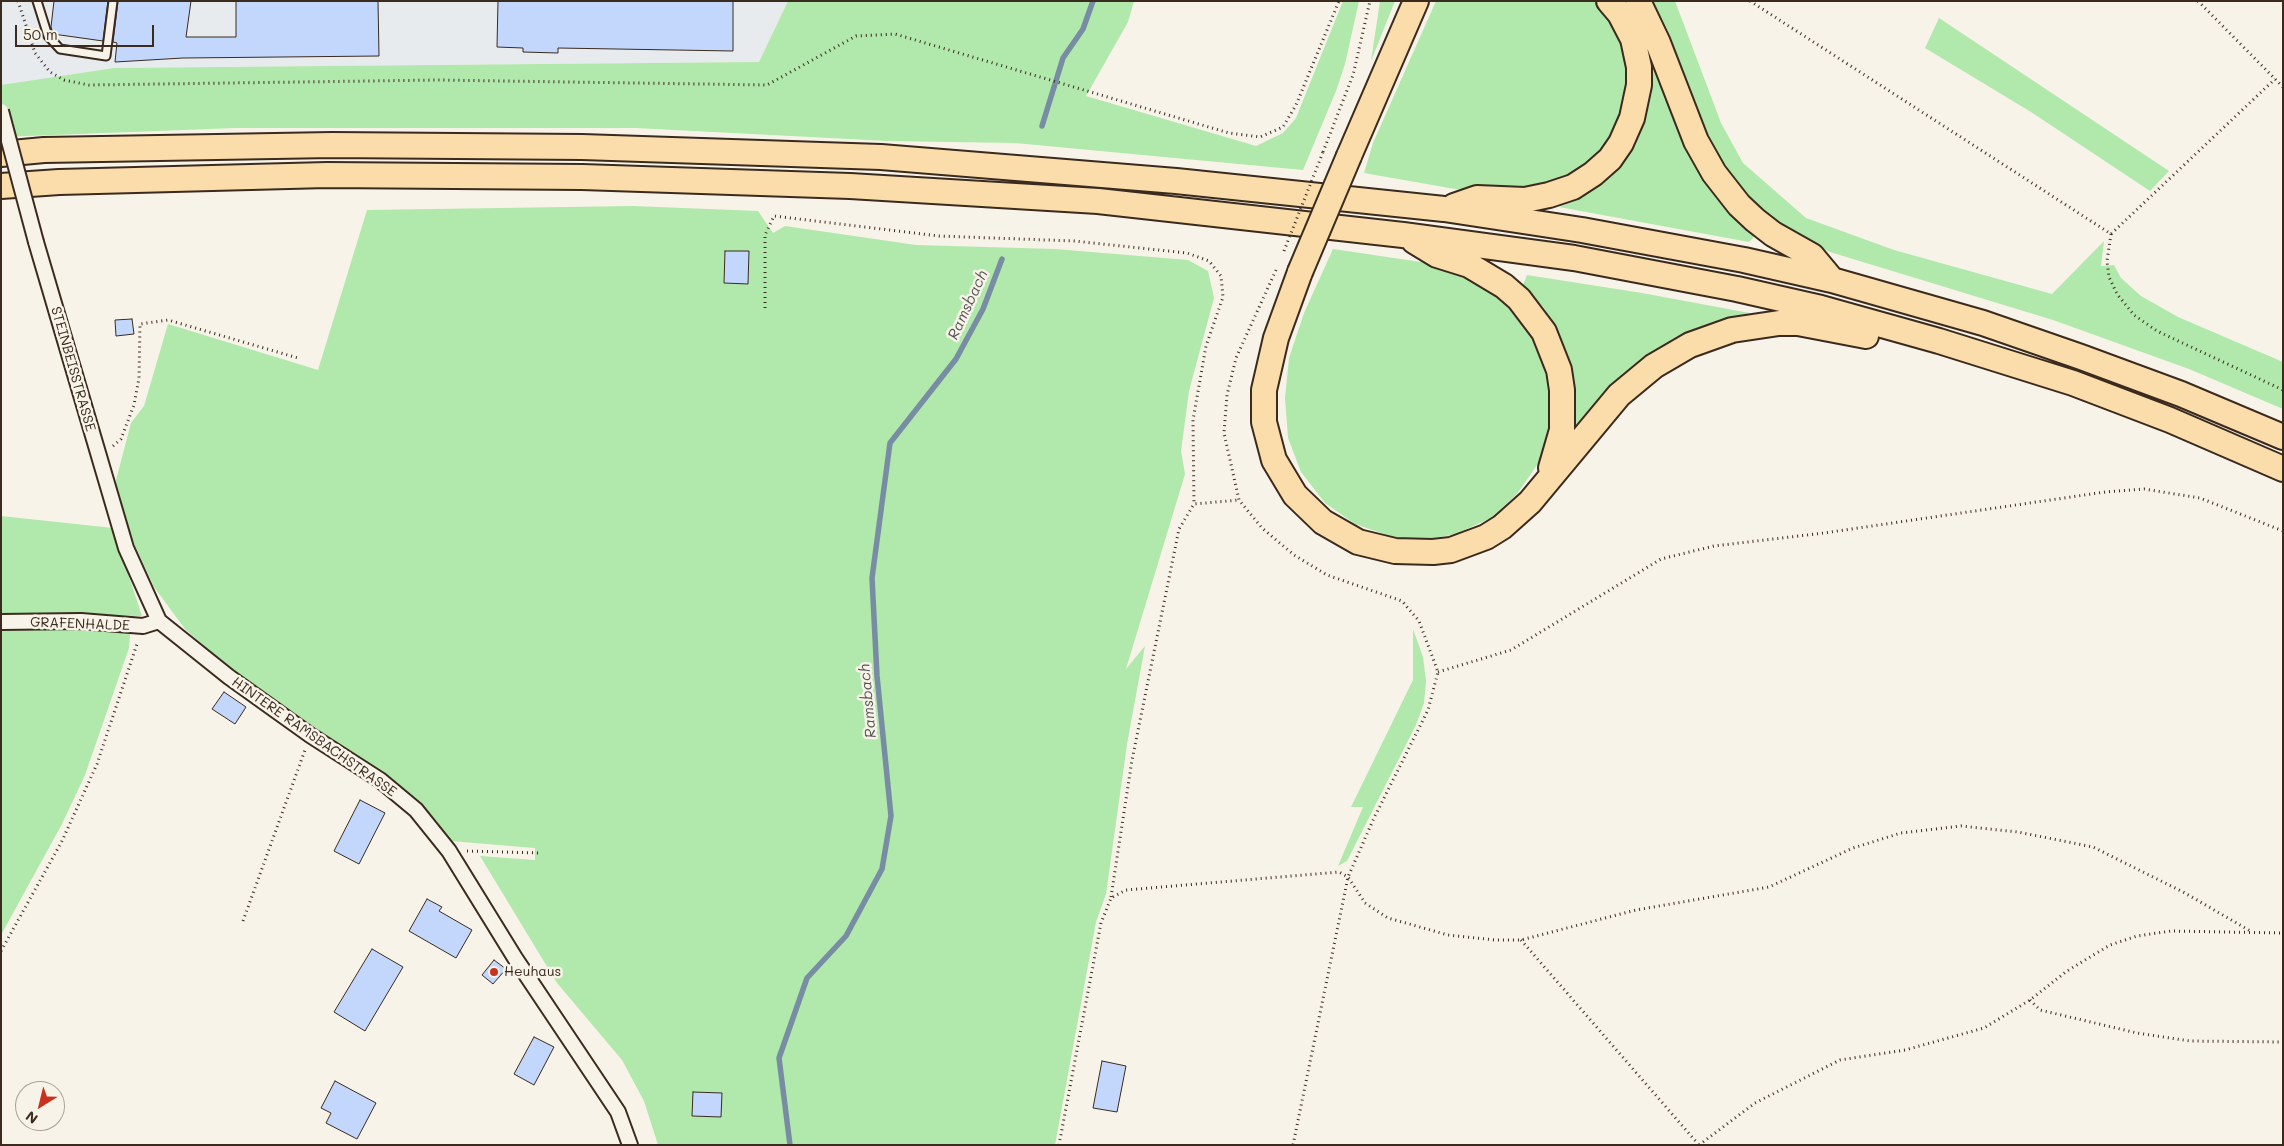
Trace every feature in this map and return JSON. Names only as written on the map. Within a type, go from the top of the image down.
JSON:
[{"type":"highway","points":[[1416,1],[1349,156],[1290,266],[1286,307],[1268,368],[1264,390],[1264,422],[1274,460],[1295,495],[1308,510],[1338,532],[1358,542],[1395,551],[1433,552],[1469,544],[1494,532],[1517,516],[1606,410],[1637,380],[1670,355],[1712,336],[1754,325],[1778,323],[1846,331],[1901,343],[1939,340]]},
{"type":"highway","points":[[1444,210],[1477,198],[1525,200],[1549,195],[1573,187],[1593,174],[1610,159],[1621,143],[1632,118],[1639,86],[1639,67],[1633,39],[1620,14],[1609,1]]},
{"type":"highway","points":[[1638,1],[1658,43],[1696,142],[1714,173],[1735,200],[1755,220],[1773,234],[1812,256],[1832,280]]},
{"type":"highway","points":[[1,154],[44,150],[342,146],[582,147],[881,158],[1176,181],[1444,210],[1582,230],[1744,260],[1832,280],[1983,323],[2081,357],[2181,394],[2283,437]]},
{"type":"highway","points":[[1,186],[59,182],[327,175],[582,177],[850,186],[1098,201],[1403,235],[1574,258],[1737,288],[1821,308],[1939,340],[2073,383],[2170,420],[2283,469]]},
{"type":"highway","points":[[1403,235],[1437,255],[1469,265],[1504,286],[1524,304],[1544,332],[1558,370],[1563,410],[1557,450],[1541,488]]},
{"type":"street","name":"STEINBEISSTRASSE","points":[[1,111],[36,242],[126,548],[159,621]]},
{"type":"street","name":"GRAFENHALDE","points":[[1,622],[81,621],[143,626],[159,621]]},
{"type":"street","name":"HINTERE RAMSBACHSTRASSE","points":[[159,621],[229,677],[310,735],[380,780],[416,810],[448,851],[618,1112],[630,1145]]},
{"type":"lane","points":[[37,1],[48,36],[60,50],[106,56],[113,1]]},
{"type":"path","points":[[18,1],[35,53],[50,72],[64,80],[89,85],[438,80],[767,85],[856,36],[876,33],[895,34],[1063,82],[1230,134],[1260,137],[1282,127],[1296,105],[1339,1]]},
{"type":"path","points":[[1284,252],[1353,75],[1370,1]]},
{"type":"path","points":[[1750,1],[2111,234]]},
{"type":"path","points":[[2198,1],[2283,87]]},
{"type":"path","points":[[2275,80],[2111,234],[2107,261],[2109,277],[2117,294],[2134,314],[2157,331],[2283,390]]},
{"type":"path","points":[[765,308],[766,235],[774,216],[938,236],[1074,241],[1188,252],[1209,261],[1220,276],[1222,297],[1206,346],[1193,420],[1194,504],[1179,529],[1132,760],[1111,898],[1101,923],[1059,1145]]},
{"type":"path","points":[[1276,270],[1290,266]]},
{"type":"path","points":[[99,458],[121,439],[134,405],[139,378],[140,324],[168,320],[298,358]]},
{"type":"path","points":[[1293,1145],[1348,877],[1374,818],[1395,780],[1428,710],[1438,672],[1510,650],[1661,559],[1714,546],[1824,533],[2095,493],[2144,489],[2200,498],[2283,531]]},
{"type":"path","points":[[1194,504],[1239,500]]},
{"type":"path","points":[[1,951],[62,841],[97,764],[143,626]]},
{"type":"path","points":[[243,921],[310,735]]},
{"type":"path","points":[[1111,898],[1126,890],[1339,872],[1348,877],[1365,903],[1388,918],[1448,935],[1495,940],[1521,940],[1636,910],[1769,887],[1862,845],[1900,833],[1961,826],[2018,832],[2092,847],[2185,893],[2252,932]]},
{"type":"path","points":[[448,851],[539,854]]},
{"type":"path","points":[[1521,940],[1699,1145],[1755,1103],[1840,1060],[1905,1050],[1984,1028],[2030,1000],[2067,970],[2110,945],[2137,936],[2171,931],[2283,933]]},
{"type":"path","points":[[2030,1000],[2040,1010],[2137,1033],[2190,1041],[2283,1042]]},
{"type":"shaded area","points":[[1,1],[788,1],[759,62],[114,68],[1,85]]},
{"type":"green space","points":[[788,1],[1134,1],[1128,22],[1086,96],[1256,146],[1283,133],[1296,118],[1343,1],[1359,1],[1345,64],[1336,91],[1303,170],[1015,143],[888,141],[636,128],[235,128],[1,137],[1,85],[114,68],[759,62]]},
{"type":"green space","points":[[1380,1],[1395,1],[1371,61]]},
{"type":"green space","points":[[1436,1],[1595,1],[1609,17],[1624,41],[1632,94],[1609,147],[1584,170],[1556,185],[1495,193],[1455,189],[1364,173],[1373,143]]},
{"type":"green space","points":[[1625,1],[1630,1],[1755,232],[1749,242],[1559,207],[1578,200],[1598,187],[1617,170],[1635,147],[1645,122],[1652,92],[1647,43],[1638,18]]},
{"type":"green space","points":[[1653,1],[1675,1],[1721,123],[1743,163],[1806,218],[1894,250],[2052,294],[2104,241],[2101,266],[2114,265],[2121,278],[2141,296],[2178,317],[2283,362],[2283,409],[2189,369],[2053,320],[1830,252],[1789,231],[1752,201],[1729,174],[1708,134],[1667,29]]},
{"type":"green space","points":[[1939,18],[2169,171],[2150,191],[2031,112],[1925,48]]},
{"type":"green space","points":[[633,206],[758,211],[773,233],[785,226],[916,245],[1055,249],[1188,260],[1208,271],[1214,298],[1189,391],[1181,451],[1185,474],[1126,669],[1145,646],[1127,744],[1106,894],[1096,922],[1055,1145],[658,1145],[644,1101],[622,1060],[557,983],[480,856],[535,860],[535,848],[450,841],[388,778],[224,664],[185,629],[154,587],[131,537],[115,484],[131,423],[144,406],[168,324],[318,370],[367,210]]},
{"type":"green space","points":[[1333,249],[1448,266],[1480,284],[1516,312],[1537,347],[1549,385],[1549,425],[1539,462],[1517,494],[1491,518],[1456,534],[1419,541],[1393,537],[1355,524],[1325,503],[1301,472],[1288,438],[1285,398],[1289,358],[1304,313]]},
{"type":"green space","points":[[1527,275],[1642,293],[1755,314],[1689,333],[1660,348],[1609,389],[1573,436],[1571,373],[1560,339],[1544,308],[1523,285]]},
{"type":"green space","points":[[1,516],[113,528],[142,616],[1,614]]},
{"type":"green space","points":[[1413,629],[1423,657],[1426,681],[1424,703],[1416,725],[1347,861],[1338,866],[1363,807],[1351,807],[1413,680]]},
{"type":"green space","points":[[1,630],[124,630],[130,634],[129,648],[85,775],[62,824],[1,935]]},
{"type":"building","points":[[54,1],[108,1],[103,41],[53,34],[51,27]]},
{"type":"building","points":[[118,1],[191,1],[186,37],[236,37],[236,1],[378,1],[379,56],[183,58],[115,62],[117,43],[113,42]]},
{"type":"building","points":[[498,1],[733,1],[733,51],[558,48],[558,53],[523,52],[523,48],[497,47]]},
{"type":"building","points":[[725,251],[749,251],[748,284],[724,283]]},
{"type":"building","points":[[132,319],[134,334],[116,336],[115,320]]},
{"type":"building","points":[[224,692],[246,707],[235,724],[212,709]]},
{"type":"building","points":[[360,800],[385,813],[359,864],[334,851]]},
{"type":"building","points":[[427,899],[442,907],[439,911],[472,930],[456,958],[409,931]]},
{"type":"building","points":[[372,949],[403,967],[365,1031],[334,1012]]},
{"type":"building","name":"Heuhaus","points":[[494,960],[506,969],[493,984],[482,975]]},
{"type":"building","points":[[534,1037],[554,1047],[534,1085],[514,1074]]},
{"type":"building","points":[[1102,1061],[1126,1066],[1117,1112],[1093,1108]]},
{"type":"building","points":[[335,1081],[376,1103],[357,1139],[326,1123],[331,1113],[321,1108]]},
{"type":"building","points":[[693,1092],[722,1093],[721,1117],[692,1116]]},
{"type":"waterway","name":"Ramsbach","points":[[1042,126],[1063,58],[1083,29],[1093,1]]},
{"type":"waterway","name":"Ramsbach","points":[[790,1145],[779,1058],[807,978],[846,936],[882,869],[891,816],[877,676],[872,578],[890,443],[956,359],[983,309],[1002,259]]},
{"type":"place","name":"Heuhaus","points":[[494,972]]}]
